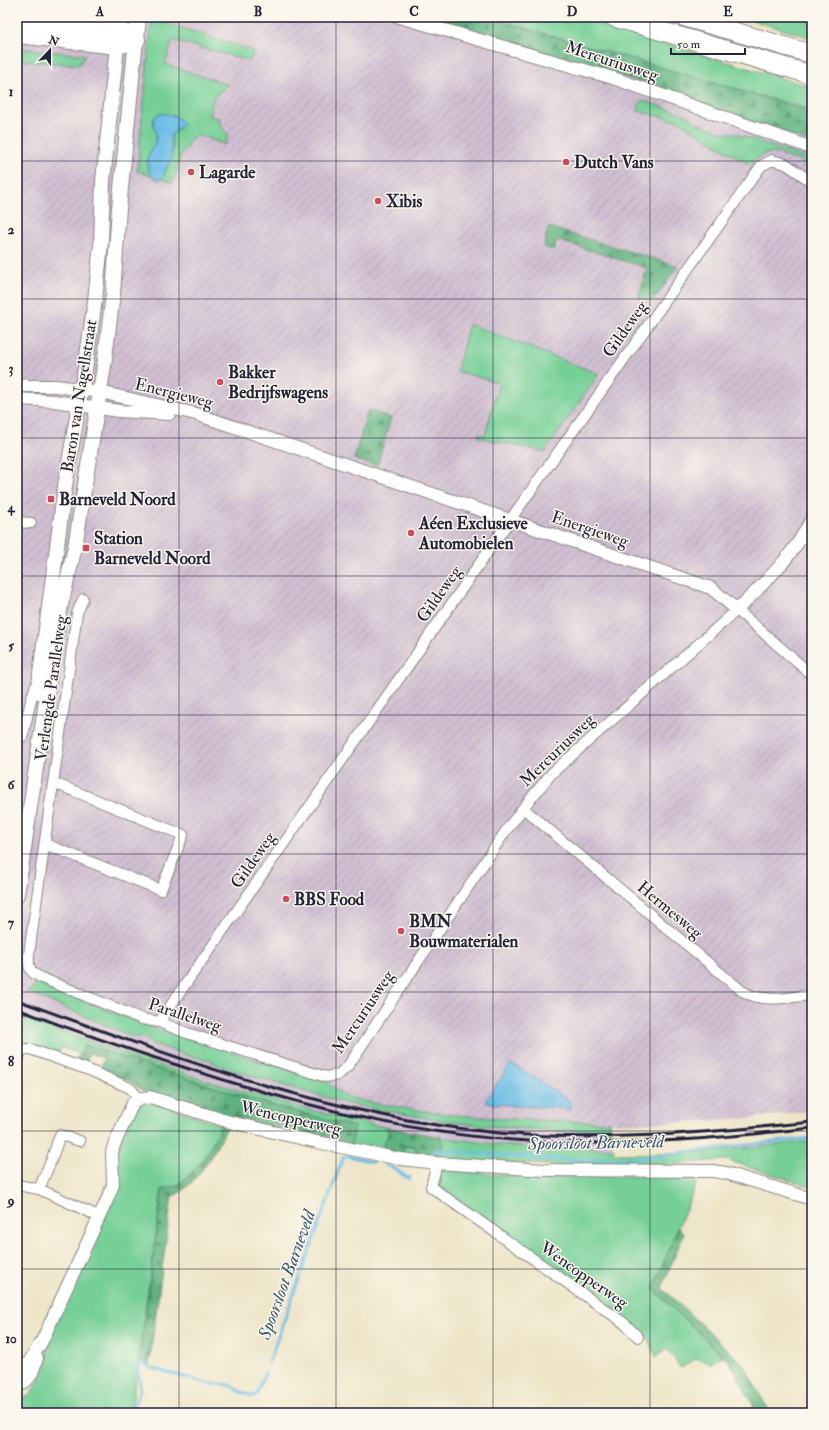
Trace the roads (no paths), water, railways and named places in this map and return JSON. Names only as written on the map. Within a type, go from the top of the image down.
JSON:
[{"type":"highway","points":[[613,17],[812,76]]},
{"type":"highway","points":[[684,17],[812,54]]},
{"type":"highway","points":[[17,20],[118,31],[136,40]]},
{"type":"highway","points":[[17,34],[118,31]]},
{"type":"main road","name":"Baron van Nagellstraat","points":[[17,896],[55,639],[74,547],[104,366],[113,294],[118,214],[138,17]]},
{"type":"main road","name":"Baron van Nagellstraat","points":[[17,853],[39,701],[40,674],[65,486],[95,300],[99,261],[103,181],[118,31]]},
{"type":"street","name":"Mercuriusweg","points":[[399,17],[613,78],[812,148]]},
{"type":"street","name":"Gildeweg","points":[[159,1022],[510,520],[761,166],[772,160],[786,164],[812,182]]},
{"type":"street","points":[[17,386],[56,386],[80,397]]},
{"type":"street","name":"Energieweg","points":[[80,397],[100,392],[196,414],[711,588],[812,675]]},
{"type":"street","points":[[17,399],[54,401],[80,397]]},
{"type":"street","name":"Energieweg","points":[[80,397],[97,407],[119,411],[169,414],[240,429]]},
{"type":"street","name":"Mercuriusweg","points":[[335,1076],[341,1074],[348,1066],[522,808],[552,773],[737,610],[783,564],[807,529],[812,518]]},
{"type":"street","points":[[17,522],[31,523]]},
{"type":"street","name":"Verlengde Parallelweg","points":[[30,970],[29,954],[77,613],[82,599]]},
{"type":"street","name":"Baron van Nagellstraat","points":[[18,741],[23,735],[31,700],[40,674]]},
{"type":"street","name":"Verlengde Parallelweg","points":[[45,844],[161,890],[183,835],[54,783]]},
{"type":"street","name":"Hermesweg","points":[[522,808],[742,990],[750,995],[770,999],[812,994]]},
{"type":"street","name":"Parallelweg","points":[[30,970],[33,974],[44,979],[142,1019],[159,1022],[187,1033],[326,1077],[335,1076]]},
{"type":"street","points":[[17,1063],[21,1051],[30,1049],[89,1070],[130,1088],[140,1099],[133,1104],[114,1145],[112,1152],[113,1185],[100,1217],[42,1341],[26,1367],[17,1374]]},
{"type":"street","name":"Wencopperweg","points":[[140,1099],[156,1098],[230,1122],[400,1159],[436,1164],[544,1170],[713,1171],[726,1173],[812,1199]]},
{"type":"street","points":[[39,1189],[60,1135],[80,1141]]},
{"type":"street","name":"Wencopperweg","points":[[436,1164],[431,1186],[624,1324],[638,1337]]},
{"type":"street","points":[[17,1185],[39,1189],[100,1217]]},
{"type":"street","points":[[17,1386],[26,1382],[32,1374],[42,1341]]},
{"type":"water","points":[[158,114],[169,114],[176,117],[183,125],[172,134],[171,160],[163,177],[158,180],[151,176],[148,161],[156,139],[153,122]]},
{"type":"water","points":[[511,1063],[568,1099],[571,1110],[562,1108],[515,1106],[485,1102]]},
{"type":"waterway","name":"Spoorsloot Barneveld","points":[[429,1155],[436,1150],[570,1160],[635,1159],[708,1149],[812,1138]]},
{"type":"waterway","name":"Spoorsloot Barneveld","points":[[269,1362],[343,1158],[348,1156],[373,1162]]},
{"type":"waterway","name":"Spoorsloot Barneveld","points":[[384,1164],[395,1169],[409,1179],[410,1177]]},
{"type":"waterway","name":"Spoorsloot Barneveld","points":[[131,1413],[140,1390],[138,1368],[140,1363],[143,1363],[151,1368],[210,1384],[232,1386],[239,1391],[253,1396],[257,1394],[265,1373]]},
{"type":"railway","points":[[17,1000],[133,1042],[250,1081],[309,1098],[428,1124],[489,1132],[529,1135],[610,1137],[691,1133],[812,1122]]},
{"type":"railway","points":[[17,1009],[79,1032],[225,1081],[354,1116],[441,1132],[486,1138],[566,1143],[601,1143],[707,1138],[812,1128]]},
{"type":"place","name":"Dutch Vans","points":[[566,162]]},
{"type":"place","name":"Lagarde","points":[[191,172]]},
{"type":"place","name":"Xibis","points":[[378,201]]},
{"type":"place","name":"Bakker Bedrijfswagens","points":[[220,382]]},
{"type":"place","name":"Barneveld Noord","points":[[51,499]]},
{"type":"place","name":"Aéen Exclusieve Automobielen","points":[[411,533]]},
{"type":"place","name":"Station Barneveld Noord","points":[[86,548]]},
{"type":"place","name":"BBS Food","points":[[286,899]]},
{"type":"place","name":"BMN Bouwmaterialen","points":[[401,931]]}]
